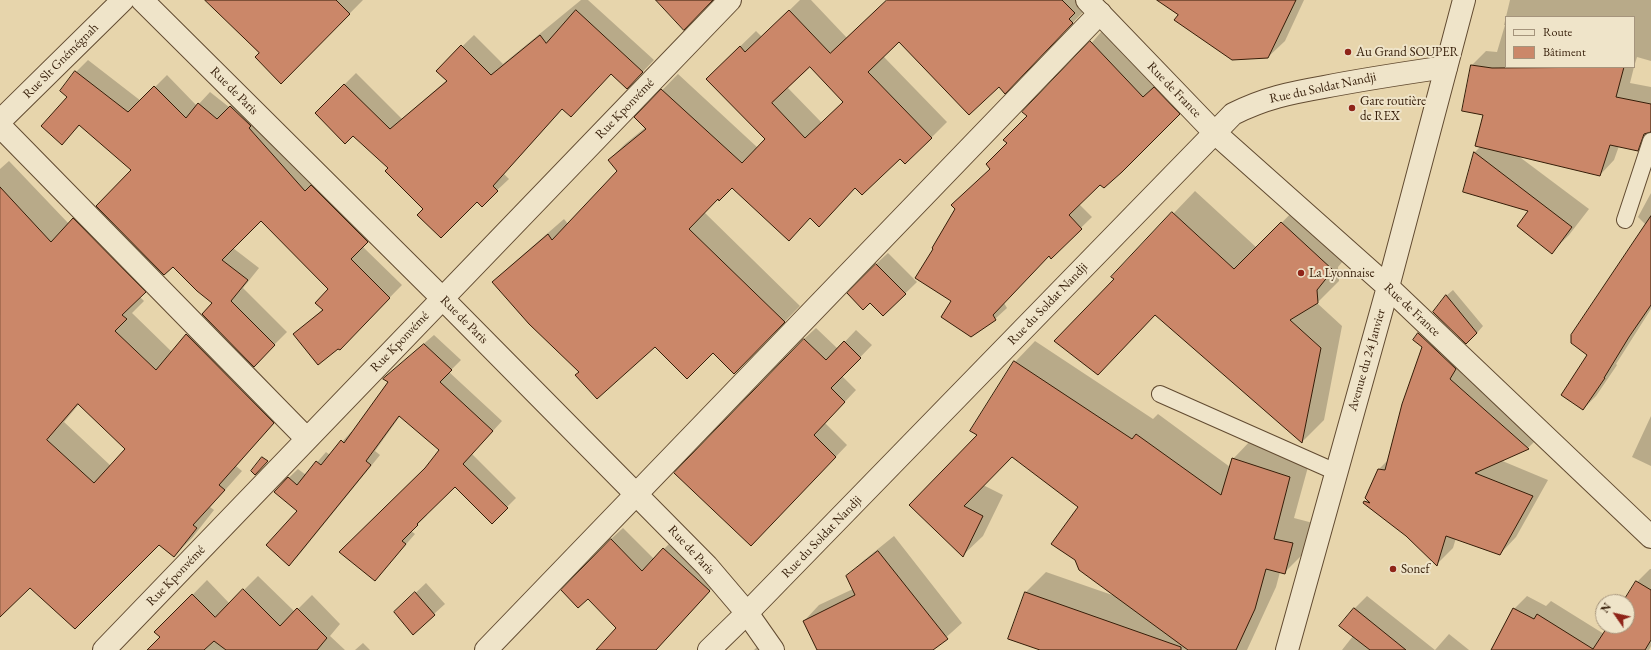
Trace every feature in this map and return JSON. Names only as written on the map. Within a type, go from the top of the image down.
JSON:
[{"type":"street","name":"Rue Slt Gnémégnah","points":[[0,121],[123,0]]},
{"type":"street","name":"Rue de Paris","points":[[142,0],[442,298],[707,566],[747,613],[773,650]]},
{"type":"street","name":"Rue Kponvémé","points":[[104,650],[730,0]]},
{"type":"street","name":"Avenue du 24 Janvier","points":[[1287,650],[1388,287],[1464,0]]},
{"type":"street","name":"Rue de France","points":[[1093,7],[1215,133],[1388,287],[1651,538]]},
{"type":"street","points":[[486,650],[637,494],[1093,7]]},
{"type":"street","name":"Rue du Soldat Nandji","points":[[709,650],[747,613],[1234,114],[1253,104],[1277,96],[1357,80],[1446,67]]},
{"type":"street","points":[[0,126],[307,439]]},
{"type":"lane","points":[[1626,220],[1651,141]]},
{"type":"lane","points":[[1160,394],[1336,472]]},
{"type":"building","points":[[205,0],[336,0],[350,14],[281,84],[255,57],[259,53]]},
{"type":"building","points":[[656,0],[713,0],[684,30]]},
{"type":"building","points":[[887,0],[1062,0],[1075,13],[1069,19],[1073,23],[1005,94],[999,87],[969,115],[899,42],[868,72],[932,138],[905,164],[900,159],[862,195],[855,188],[819,227],[810,218],[789,241],[732,188],[719,201],[718,199],[689,229],[785,322],[734,374],[713,353],[687,379],[655,347],[597,399],[575,375],[579,372],[529,324],[492,282],[548,234],[552,240],[617,171],[608,160],[646,129],[634,117],[661,89],[742,163],[765,139],[706,79],[740,46],[745,52],[789,10],[830,53]],"holes":[[[810,67],[843,102],[805,138],[772,103]]]},
{"type":"building","points":[[1157,0],[1296,0],[1268,58],[1232,60],[1174,20],[1178,15]]},
{"type":"building","points":[[576,10],[643,72],[627,89],[611,74],[571,117],[562,109],[493,186],[498,191],[482,207],[477,202],[441,238],[417,215],[423,209],[385,171],[388,168],[353,136],[345,144],[315,113],[344,84],[390,129],[447,81],[436,71],[461,45],[491,75],[540,35],[546,43]]},
{"type":"building","points":[[1090,41],[1143,97],[1154,87],[1180,114],[1122,172],[1104,188],[1100,185],[1069,215],[1082,229],[1051,259],[1049,256],[993,315],[996,320],[971,337],[941,317],[951,301],[915,278],[955,209],[951,205],[990,169],[986,164],[1007,143],[1003,140],[1027,116],[1022,112]]},
{"type":"building","points":[[1471,65],[1492,68],[1624,68],[1616,97],[1651,104],[1651,132],[1644,134],[1638,151],[1610,145],[1600,176],[1475,146],[1483,115],[1462,111]]},
{"type":"building","points":[[75,71],[128,112],[154,86],[186,118],[198,103],[217,119],[230,106],[251,126],[249,128],[305,191],[311,185],[368,242],[351,259],[390,298],[340,350],[338,349],[318,365],[293,334],[323,310],[315,303],[328,289],[261,221],[222,260],[248,280],[231,301],[275,345],[254,367],[202,314],[212,303],[197,291],[173,267],[164,275],[96,206],[131,170],[79,125],[62,145],[41,126],[67,97],[60,91]]},
{"type":"building","points":[[1474,152],[1572,227],[1552,254],[1517,226],[1528,211],[1463,192]]},
{"type":"building","points":[[0,187],[51,242],[73,218],[146,292],[122,315],[127,319],[115,331],[156,370],[186,334],[274,423],[219,485],[225,490],[193,525],[197,528],[174,557],[159,545],[75,629],[30,588],[0,617]],"holes":[[[78,404],[125,449],[94,483],[47,440]]]},
{"type":"building","points":[[1172,212],[1234,269],[1281,222],[1333,270],[1317,290],[1318,303],[1290,320],[1321,348],[1302,443],[1155,315],[1098,375],[1054,341],[1114,279],[1111,277]]},
{"type":"building","points":[[1651,216],[1651,305],[1583,410],[1561,395],[1587,355],[1571,343],[1571,335]]},
{"type":"building","points":[[876,264],[906,294],[883,316],[870,303],[863,310],[847,293]]},
{"type":"building","points":[[1446,295],[1477,333],[1466,344],[1433,312]]},
{"type":"building","points":[[1418,333],[1456,369],[1450,379],[1529,449],[1475,473],[1533,496],[1500,555],[1446,536],[1437,566],[1406,536],[1363,503],[1364,501],[1370,503],[1365,498],[1378,469],[1385,470],[1402,404],[1422,347],[1413,340]]},
{"type":"building","points":[[804,339],[826,360],[844,341],[861,358],[831,388],[845,402],[814,435],[836,457],[751,546],[674,473]]},
{"type":"building","points":[[424,344],[452,370],[440,382],[493,431],[463,464],[508,508],[492,524],[455,487],[417,524],[418,525],[402,541],[406,544],[375,581],[339,552],[425,468],[439,450],[399,416],[366,461],[371,465],[289,566],[266,545],[297,511],[274,492],[288,477],[297,485],[316,461],[321,465],[341,440],[344,443],[388,382],[383,379]]},
{"type":"building","points":[[1014,361],[1132,439],[1136,434],[1221,495],[1232,458],[1290,477],[1274,539],[1293,543],[1285,574],[1266,569],[1255,609],[1236,650],[1188,650],[1079,570],[1075,560],[1051,544],[1078,507],[1012,457],[964,506],[983,516],[963,557],[909,505],[977,435],[970,431]]},
{"type":"building","points":[[262,457],[268,461],[255,475],[251,471]]},
{"type":"building","points":[[611,539],[642,571],[663,548],[710,591],[656,650],[596,650],[616,628],[588,599],[578,608],[561,590]]},
{"type":"building","points":[[878,551],[948,639],[933,650],[817,650],[803,621],[855,595],[846,576]]},
{"type":"building","points":[[1636,581],[1651,590],[1651,640],[1645,650],[1491,650],[1513,608],[1534,619],[1537,614],[1593,649],[1603,634],[1635,634],[1635,594],[1628,594]]},
{"type":"building","points":[[243,589],[280,626],[297,608],[327,638],[317,650],[226,650],[214,641],[204,650],[147,650],[160,637],[154,632],[192,594],[215,617]]},
{"type":"building","points":[[415,592],[435,615],[413,635],[394,612]]},
{"type":"building","points":[[1025,592],[1181,647],[1181,650],[1040,650],[1008,639]]},
{"type":"building","points":[[1354,608],[1406,650],[1370,650],[1339,626]]},
{"type":"place","name":"Au Grand SOUPER","points":[[1348,52]]},
{"type":"place","name":"Gare routière de REX","points":[[1352,108]]},
{"type":"place","name":"La Lyonnaise","points":[[1301,273]]},
{"type":"place","name":"Sonef","points":[[1393,569]]}]
